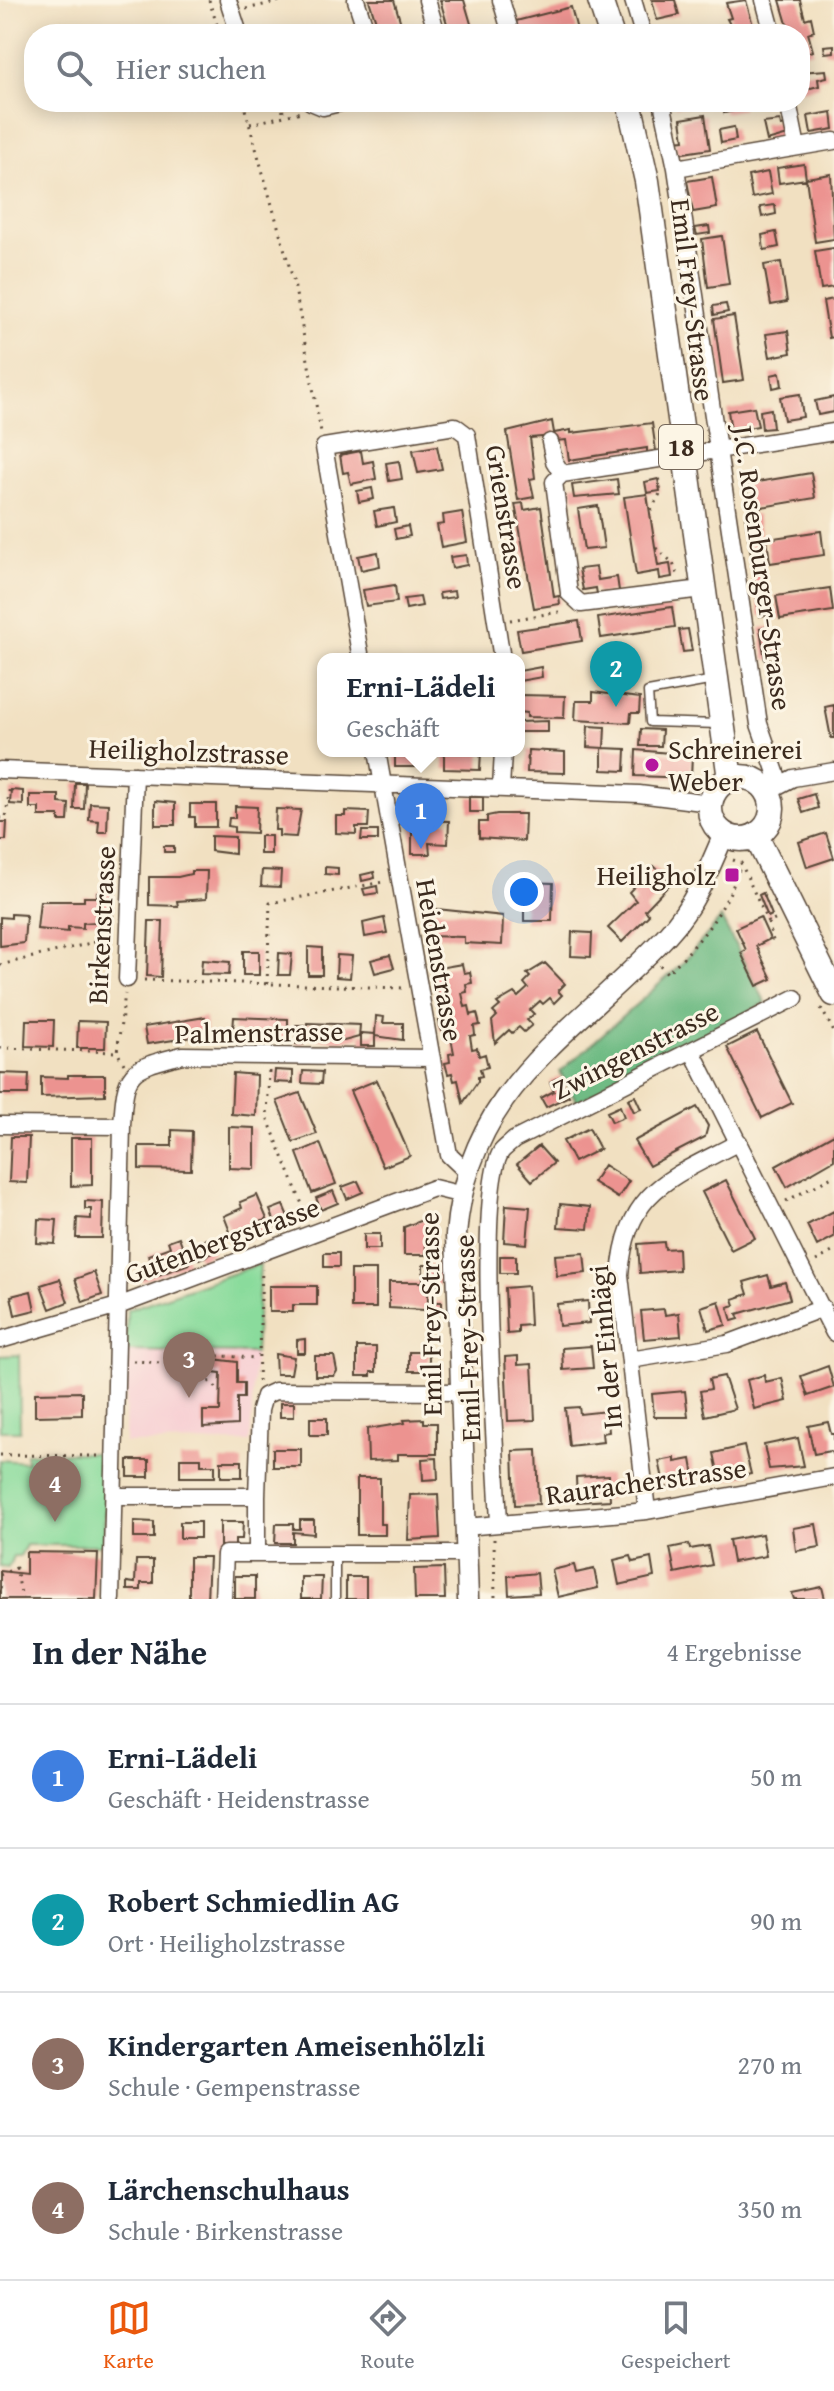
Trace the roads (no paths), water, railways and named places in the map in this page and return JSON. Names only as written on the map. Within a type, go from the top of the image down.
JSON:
[{"type":"main road","points":[[600,0],[608,24]]},
{"type":"main road","name":"Emil Frey-Strasse","points":[[632,112],[647,181],[683,457],[693,590],[715,680],[730,779]]},
{"type":"main road","points":[[730,779],[752,779],[780,785],[772,816],[756,836],[741,839],[724,834],[714,823],[710,803],[718,787],[730,779]]},
{"type":"main road","points":[[756,836],[832,984]]},
{"type":"street","points":[[356,0],[364,24]]},
{"type":"street","points":[[427,0],[434,24]]},
{"type":"street","points":[[501,0],[508,24]]},
{"type":"street","points":[[633,0],[640,24]]},
{"type":"street","points":[[764,0],[770,24]]},
{"type":"street","name":"J.C. Rosenburger-Strasse","points":[[664,112],[676,168],[759,724],[780,785]]},
{"type":"street","points":[[790,112],[797,147]]},
{"type":"street","points":[[676,168],[834,141]]},
{"type":"street","name":"Grienstrasse","points":[[360,653],[324,447],[455,426],[467,435],[501,653]]},
{"type":"street","points":[[693,590],[581,604],[569,593],[554,482],[562,474],[657,462],[834,432]]},
{"type":"street","points":[[550,442],[554,461],[562,474]]},
{"type":"street","name":"Heidenstrasse","points":[[378,757],[449,1155],[466,1171]]},
{"type":"street","points":[[501,789],[503,757]]},
{"type":"street","name":"Heiligholzstrasse","points":[[6,771],[639,794],[710,803]]},
{"type":"street","points":[[780,785],[834,771]]},
{"type":"street","name":"Birkenstrasse","points":[[127,979],[135,775]]},
{"type":"street","name":"Emil Frey-Strasse","points":[[468,1599],[456,1235],[459,1194],[466,1171],[484,1128],[515,1082],[682,916],[705,877],[724,834]]},
{"type":"street","name":"Zwingenstrasse","points":[[501,1152],[514,1140],[795,998]]},
{"type":"street","points":[[692,1051],[834,1333]]},
{"type":"street","name":"Palmenstrasse","points":[[122,1126],[124,1088],[131,1074],[152,1062],[182,1055],[432,1058]]},
{"type":"street","points":[[0,1125],[122,1126],[111,1599]]},
{"type":"street","name":"In der Einhägi","points":[[647,1511],[620,1275],[622,1244],[634,1213],[653,1191],[739,1142]]},
{"type":"street","name":"Emil-Frey-Strasse","points":[[499,1524],[490,1225],[494,1174],[501,1152]]},
{"type":"street","name":"Gutenbergstrasse","points":[[0,1340],[118,1306],[314,1236],[434,1188],[459,1194]]},
{"type":"street","points":[[630,1360],[727,1344],[823,1308]]},
{"type":"street","points":[[257,1554],[260,1410],[264,1396],[275,1391],[460,1392]]},
{"type":"street","name":"Rauracherstrasse","points":[[465,1527],[647,1511],[834,1477]]},
{"type":"street","points":[[115,1496],[257,1496]]},
{"type":"street","points":[[223,1599],[225,1554],[466,1554]]},
{"type":"lane","points":[[715,680],[648,692],[650,722],[721,724]]},
{"type":"lane","points":[[335,1554],[335,1599]]},
{"type":"place","name":"Robert Schmiedlin AG","points":[[616,707]]},
{"type":"place","name":"Schreinerei Weber","points":[[652,765]]},
{"type":"place","name":"Erni-Lädeli","points":[[421,849]]},
{"type":"place","name":"Heiligholz","points":[[732,875]]},
{"type":"place","name":"Kindergarten Ameisenhölzli","points":[[189,1398]]},
{"type":"place","name":"Lärchenschulhaus","points":[[55,1522]]}]
